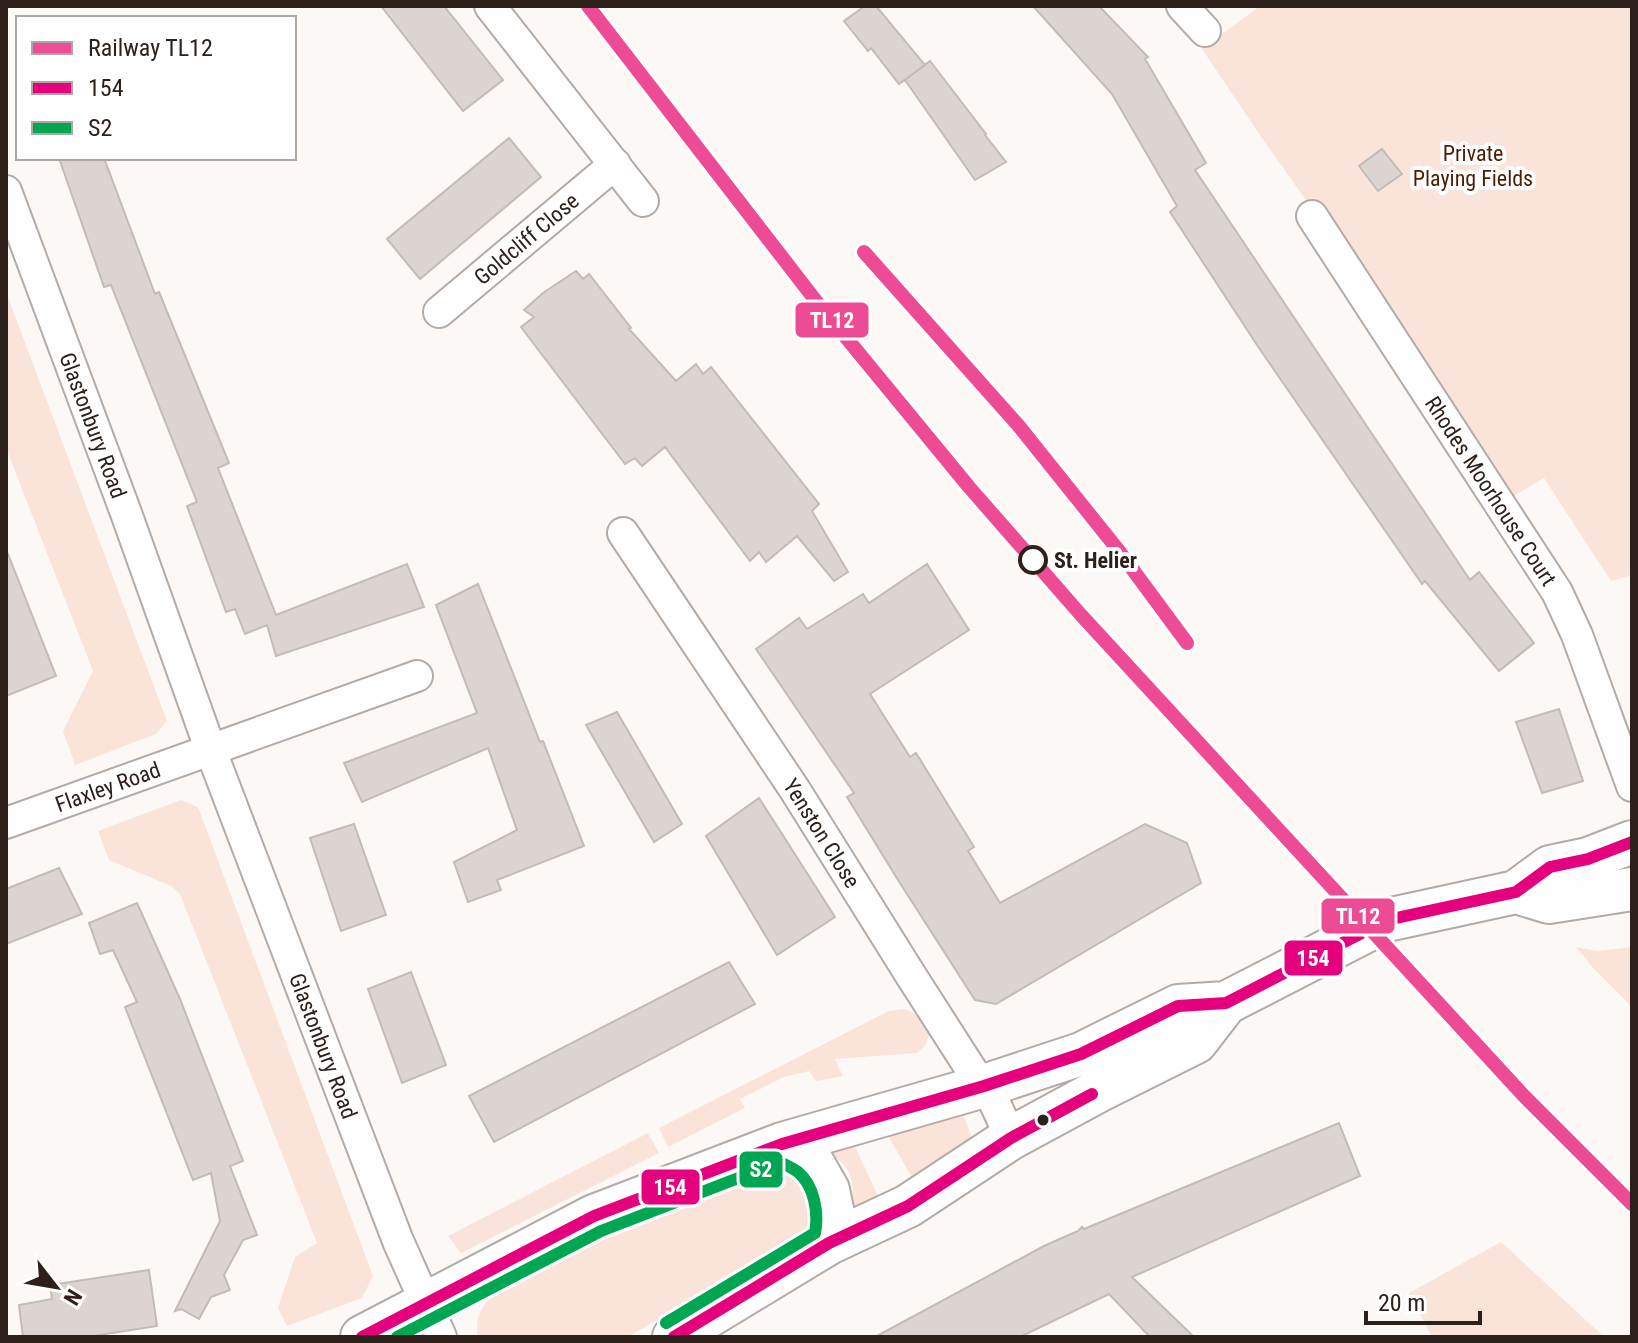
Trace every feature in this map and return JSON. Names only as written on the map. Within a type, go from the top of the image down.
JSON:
[{"type":"main road","points":[[362,1337],[434,1321],[594,1216],[782,1144],[984,1086],[1081,1054],[1178,1006],[1226,1003],[1387,920],[1516,892],[1550,867],[1588,859],[1632,842]]},
{"type":"main road","points":[[1516,892],[1549,902],[1632,889]]},
{"type":"main road","points":[[674,1337],[829,1243],[908,1206],[1011,1138],[1196,1042],[1226,1003]]},
{"type":"main road","points":[[782,1144],[812,1162],[828,1190],[834,1219],[829,1243]]},
{"type":"street","points":[[490,6],[643,201]]},
{"type":"street","points":[[1182,6],[1205,31]]},
{"type":"street","name":"Goldcliff Close","points":[[439,312],[615,164]]},
{"type":"street","name":"Glastonbury Road","points":[[6,191],[121,498],[211,751],[398,1241],[434,1321]]},
{"type":"street","name":"Rhodes Moorhouse Court","points":[[1312,216],[1557,592],[1577,635],[1632,786]]},
{"type":"street","name":"Yenston Close","points":[[623,533],[795,790],[910,974],[992,1097],[1011,1138]]},
{"type":"street","points":[[211,751],[417,676]]},
{"type":"street","name":"Flaxley Road","points":[[6,823],[211,751]]},
{"type":"green space","name":"Private Playing Fields","points":[[1260,6],[1632,6],[1632,575],[1611,581],[1544,478],[1510,498],[1202,49]]},
{"type":"green space","points":[[6,292],[167,721],[156,734],[75,765],[63,731],[93,671],[6,448]]},
{"type":"green space","points":[[181,800],[198,807],[373,1276],[362,1298],[287,1326],[278,1308],[295,1257],[317,1243],[180,894],[171,886],[109,860],[98,831]]},
{"type":"green space","points":[[1576,947],[1598,951],[1632,947],[1632,1007],[1594,969]]},
{"type":"green space","points":[[905,1009],[920,1019],[929,1035],[925,1046],[917,1053],[835,1059],[843,1076],[816,1081],[809,1071],[784,1077],[740,1099],[745,1108],[668,1147],[659,1128],[889,1011]]},
{"type":"green space","points":[[962,1112],[973,1141],[911,1176],[886,1132]]},
{"type":"green space","points":[[648,1133],[659,1153],[461,1253],[448,1236]]},
{"type":"green space","points":[[853,1142],[878,1196],[852,1210],[850,1174],[841,1161],[824,1149]]},
{"type":"green space","points":[[762,1170],[781,1170],[802,1180],[817,1204],[810,1234],[627,1337],[478,1337],[479,1316],[488,1300],[519,1275]]},
{"type":"green space","points":[[1501,1242],[1604,1337],[1432,1337],[1409,1293]]},
{"type":"building","points":[[381,6],[444,6],[503,80],[463,111]]},
{"type":"building","points":[[865,6],[876,6],[925,65],[899,84],[871,48],[868,51],[844,21]]},
{"type":"building","points":[[1033,6],[1099,6],[1148,57],[1145,59],[1206,163],[1195,170],[1470,580],[1479,572],[1534,643],[1499,671],[1425,581],[1422,584],[1259,348],[1170,212],[1177,206],[1112,94]]},
{"type":"building","points":[[930,61],[1006,162],[975,180],[905,80]]},
{"type":"building","points":[[509,138],[541,177],[420,279],[387,239]]},
{"type":"building","points":[[1382,149],[1402,174],[1378,191],[1359,166]]},
{"type":"building","points":[[60,160],[105,160],[155,294],[159,292],[229,463],[218,468],[276,615],[407,564],[424,607],[276,656],[267,625],[245,634],[235,609],[226,612],[187,506],[197,502],[111,285],[104,287]]},
{"type":"building","points":[[576,271],[583,279],[589,274],[629,329],[676,381],[696,364],[703,374],[711,367],[819,504],[812,511],[848,572],[834,581],[797,536],[766,562],[759,552],[750,561],[665,447],[642,466],[635,458],[625,464],[521,327],[534,317],[524,310]]},
{"type":"building","points":[[6,554],[56,676],[6,696]]},
{"type":"building","points":[[927,564],[969,630],[870,694],[910,757],[916,753],[974,847],[968,851],[1000,903],[1145,824],[1187,843],[1201,883],[996,1004],[975,1000],[847,797],[854,793],[756,649],[799,618],[807,629],[863,594],[869,603]]},
{"type":"building","points":[[478,584],[584,846],[497,880],[501,890],[468,902],[454,862],[517,830],[488,748],[362,802],[344,763],[477,713],[436,605]]},
{"type":"building","points":[[1559,709],[1583,781],[1542,793],[1516,722]]},
{"type":"building","points":[[617,712],[682,824],[654,842],[586,725]]},
{"type":"building","points":[[759,798],[835,917],[777,955],[706,836]]},
{"type":"building","points":[[354,824],[386,915],[341,931],[310,838]]},
{"type":"building","points":[[59,868],[82,914],[6,944],[6,889]]},
{"type":"building","points":[[137,903],[180,999],[243,1161],[230,1166],[257,1235],[243,1240],[224,1275],[230,1290],[211,1297],[199,1319],[181,1309],[175,1311],[220,1221],[211,1173],[193,1180],[125,1007],[137,1002],[113,950],[100,954],[89,923]]},
{"type":"building","points":[[729,962],[755,1004],[494,1142],[469,1096]]},
{"type":"building","points":[[411,972],[446,1065],[402,1083],[368,989]]},
{"type":"building","points":[[1339,1123],[1360,1176],[1132,1277],[1194,1337],[1150,1337],[1109,1294],[1020,1337],[875,1337],[1082,1227],[1084,1229]]},
{"type":"building","points":[[149,1270],[157,1326],[87,1337],[23,1337],[19,1305],[52,1299],[50,1285]]},
{"type":"rail line","name":"TL12","points":[[588,6],[816,301],[969,487],[1081,615],[1524,1096],[1632,1204]]},
{"type":"rail line","name":"TL12","points":[[864,252],[1018,425],[1119,551],[1187,643]]},
{"type":"transit line","name":"154","points":[[362,1337],[594,1216],[782,1144],[984,1086],[1081,1054],[1178,1006],[1226,1003],[1387,920],[1516,892],[1550,867],[1588,859],[1632,842]]},
{"type":"transit line","name":"154","points":[[674,1337],[829,1243],[908,1206],[1011,1138],[1092,1094]]},
{"type":"transit line","name":"S2","points":[[397,1337],[601,1231],[780,1162],[798,1172],[808,1184],[814,1200],[815,1233],[666,1323]]},
{"type":"place","name":"St. Helier","points":[[1033,560]]}]
